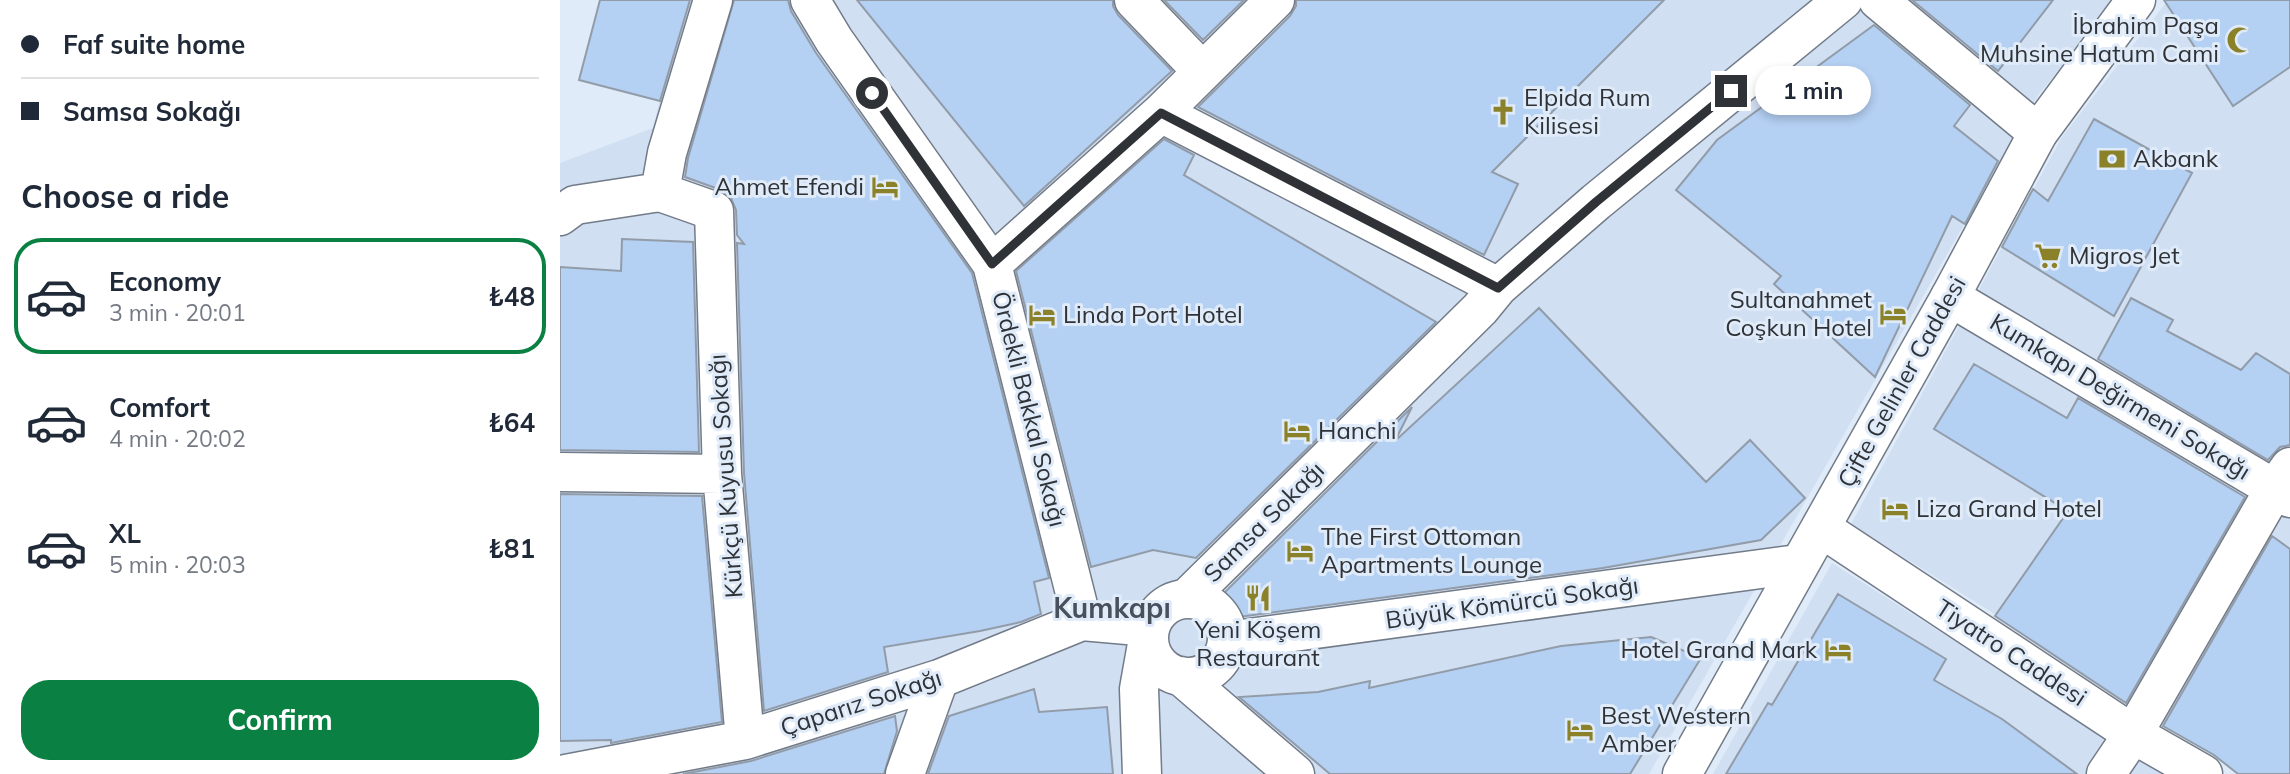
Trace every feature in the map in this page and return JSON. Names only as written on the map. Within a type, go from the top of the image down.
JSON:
[{"type":"street","points":[[560,216],[575,205],[660,192],[667,153],[713,0]]},
{"type":"street","name":"Ördekli Bakkal Sokağı","points":[[810,0],[834,40],[992,264],[1082,621]]},
{"type":"street","points":[[1134,0],[1202,71]]},
{"type":"street","points":[[992,264],[1161,113],[1275,0]]},
{"type":"street","name":"Samsa Sokağı","points":[[1187,598],[1470,319],[1498,288],[1596,202],[1843,0]]},
{"type":"street","points":[[1878,0],[2038,133]]},
{"type":"street","name":"Çifte Gelinler Caddesi","points":[[1682,774],[1950,297],[2038,133],[2136,0]]},
{"type":"street","points":[[1161,113],[1498,288]]},
{"type":"street","name":"Kürkçü Kuyusu Sokağı","points":[[660,192],[714,211],[722,474],[746,740]]},
{"type":"street","name":"Kumkapı Değirmeni Sokağı","points":[[1950,297],[2285,484]]},
{"type":"street","points":[[560,472],[722,474]]},
{"type":"street","points":[[2106,774],[2285,484]]},
{"type":"street","name":"Tiyatro Caddesi","points":[[1821,528],[2133,734],[2203,774]]},
{"type":"street","name":"Büyük Kömürcü Sokağı","points":[[1227,641],[1798,564]]},
{"type":"street","points":[[1142,774],[1139,689],[1150,627],[1155,616],[1175,601],[1187,598],[1200,600],[1220,616],[1227,641],[1224,654],[1206,672],[1181,676],[1158,664],[1149,640],[1150,627]]},
{"type":"street","name":"Çaparız Sokağı","points":[[566,774],[746,740],[939,679],[1082,621],[1150,627]]},
{"type":"street","points":[[1181,676],[1295,774]]},
{"type":"street","points":[[905,774],[939,679]]},
{"type":"shaded area","points":[[683,0],[2117,0],[2039,94],[1649,774],[560,774],[560,163],[653,128]]},
{"type":"shaded area","points":[[2168,0],[2290,0],[2290,774],[2250,774],[1851,524],[2062,137]]},
{"type":"shaded area","points":[[1832,563],[2163,774],[1713,774]]},
{"type":"building","points":[[600,0],[690,0],[660,101],[579,80]]},
{"type":"building","points":[[734,0],[788,0],[791,11],[816,53],[972,273],[1049,578],[1034,582],[1041,614],[1021,622],[980,631],[884,647],[888,672],[764,711],[744,473],[737,243],[744,244],[737,235],[736,210],[731,198],[721,190],[685,177],[688,158]]},
{"type":"building","points":[[857,0],[1113,0],[1118,15],[1172,71],[1024,206]]},
{"type":"building","points":[[1164,0],[1244,0],[1203,40]]},
{"type":"building","points":[[1296,0],[1664,0],[1492,172],[1518,184],[1484,255],[1198,107],[1290,16],[1296,6]]},
{"type":"building","points":[[1912,0],[2053,0],[1998,71]]},
{"type":"building","name":"İbrahim Paşa Muhsine Hatum Cami","points":[[2164,0],[2290,0],[2290,67],[2233,106]]},
{"type":"building","points":[[1874,25],[1970,105],[1954,126],[1998,161],[1965,224],[1952,216],[1875,377],[1774,284],[1781,276],[1676,190],[1717,140]]},
{"type":"building","points":[[2094,119],[2192,173],[2114,316],[2002,247],[2033,189],[2048,201]]},
{"type":"building","points":[[1164,139],[1194,155],[1184,175],[1436,322],[1196,558],[1153,550],[1091,567],[1016,271]]},
{"type":"building","points":[[622,239],[693,242],[699,452],[560,450],[560,267],[621,271]]},
{"type":"building","points":[[2131,298],[2173,320],[2167,331],[2241,370],[2256,353],[2290,374],[2290,445],[2280,447],[2268,460],[2098,359]]},
{"type":"building","points":[[1539,308],[1706,482],[1750,440],[1805,498],[1761,540],[1603,568],[1239,617],[1223,594],[1412,407],[1395,441]]},
{"type":"building","points":[[1974,364],[2067,418],[2078,398],[2245,497],[2126,703],[1995,616],[2068,511],[1934,429]]},
{"type":"building","points":[[560,494],[702,496],[722,722],[611,743],[611,740],[560,741]]},
{"type":"building","points":[[2272,536],[2290,549],[2290,774],[2238,774],[2214,755],[2163,726]]},
{"type":"building","points":[[1838,594],[1946,659],[1934,680],[2002,719],[2077,774],[1726,774],[1768,703],[1772,705]]},
{"type":"building","points":[[1651,637],[1701,658],[1630,774],[1330,774],[1239,697],[1318,692],[1370,681],[1369,688],[1561,646]]},
{"type":"building","points":[[1034,689],[1039,712],[1107,707],[1113,774],[928,774],[949,716]]},
{"type":"building","points":[[895,716],[897,731],[884,774],[683,774],[751,761]]},
{"type":"place","name":"İbrahim Paşa Muhsine Hatum Cami","points":[[2240,40]]},
{"type":"place","name":"Elpida Rum Kilisesi","points":[[1503,112]]},
{"type":"place","name":"Akbank","points":[[2112,159]]},
{"type":"place","name":"Ahmet Efendi","points":[[885,187]]},
{"type":"place","name":"Migros Jet","points":[[2048,256]]},
{"type":"place","name":"Sultanahmet Coşkun Hotel","points":[[1893,314]]},
{"type":"place","name":"Linda Port Hotel","points":[[1042,315]]},
{"type":"place","name":"Hanchi","points":[[1297,431]]},
{"type":"place","name":"Liza Grand Hotel","points":[[1895,509]]},
{"type":"place","name":"The First Ottoman Apartments Lounge","points":[[1300,551]]},
{"type":"place","name":"Yeni Köşem Restaurant","points":[[1258,598]]},
{"type":"place","name":"Hotel Grand Mark","points":[[1838,650]]},
{"type":"place","name":"Best Western Amber","points":[[1580,730]]},
{"type":"district","name":"Kumkapı","points":[[1112,608]]},
{"type":"route","points":[[872,93],[992,264],[1161,113],[1498,288],[1596,202],[1731,91]]}]
